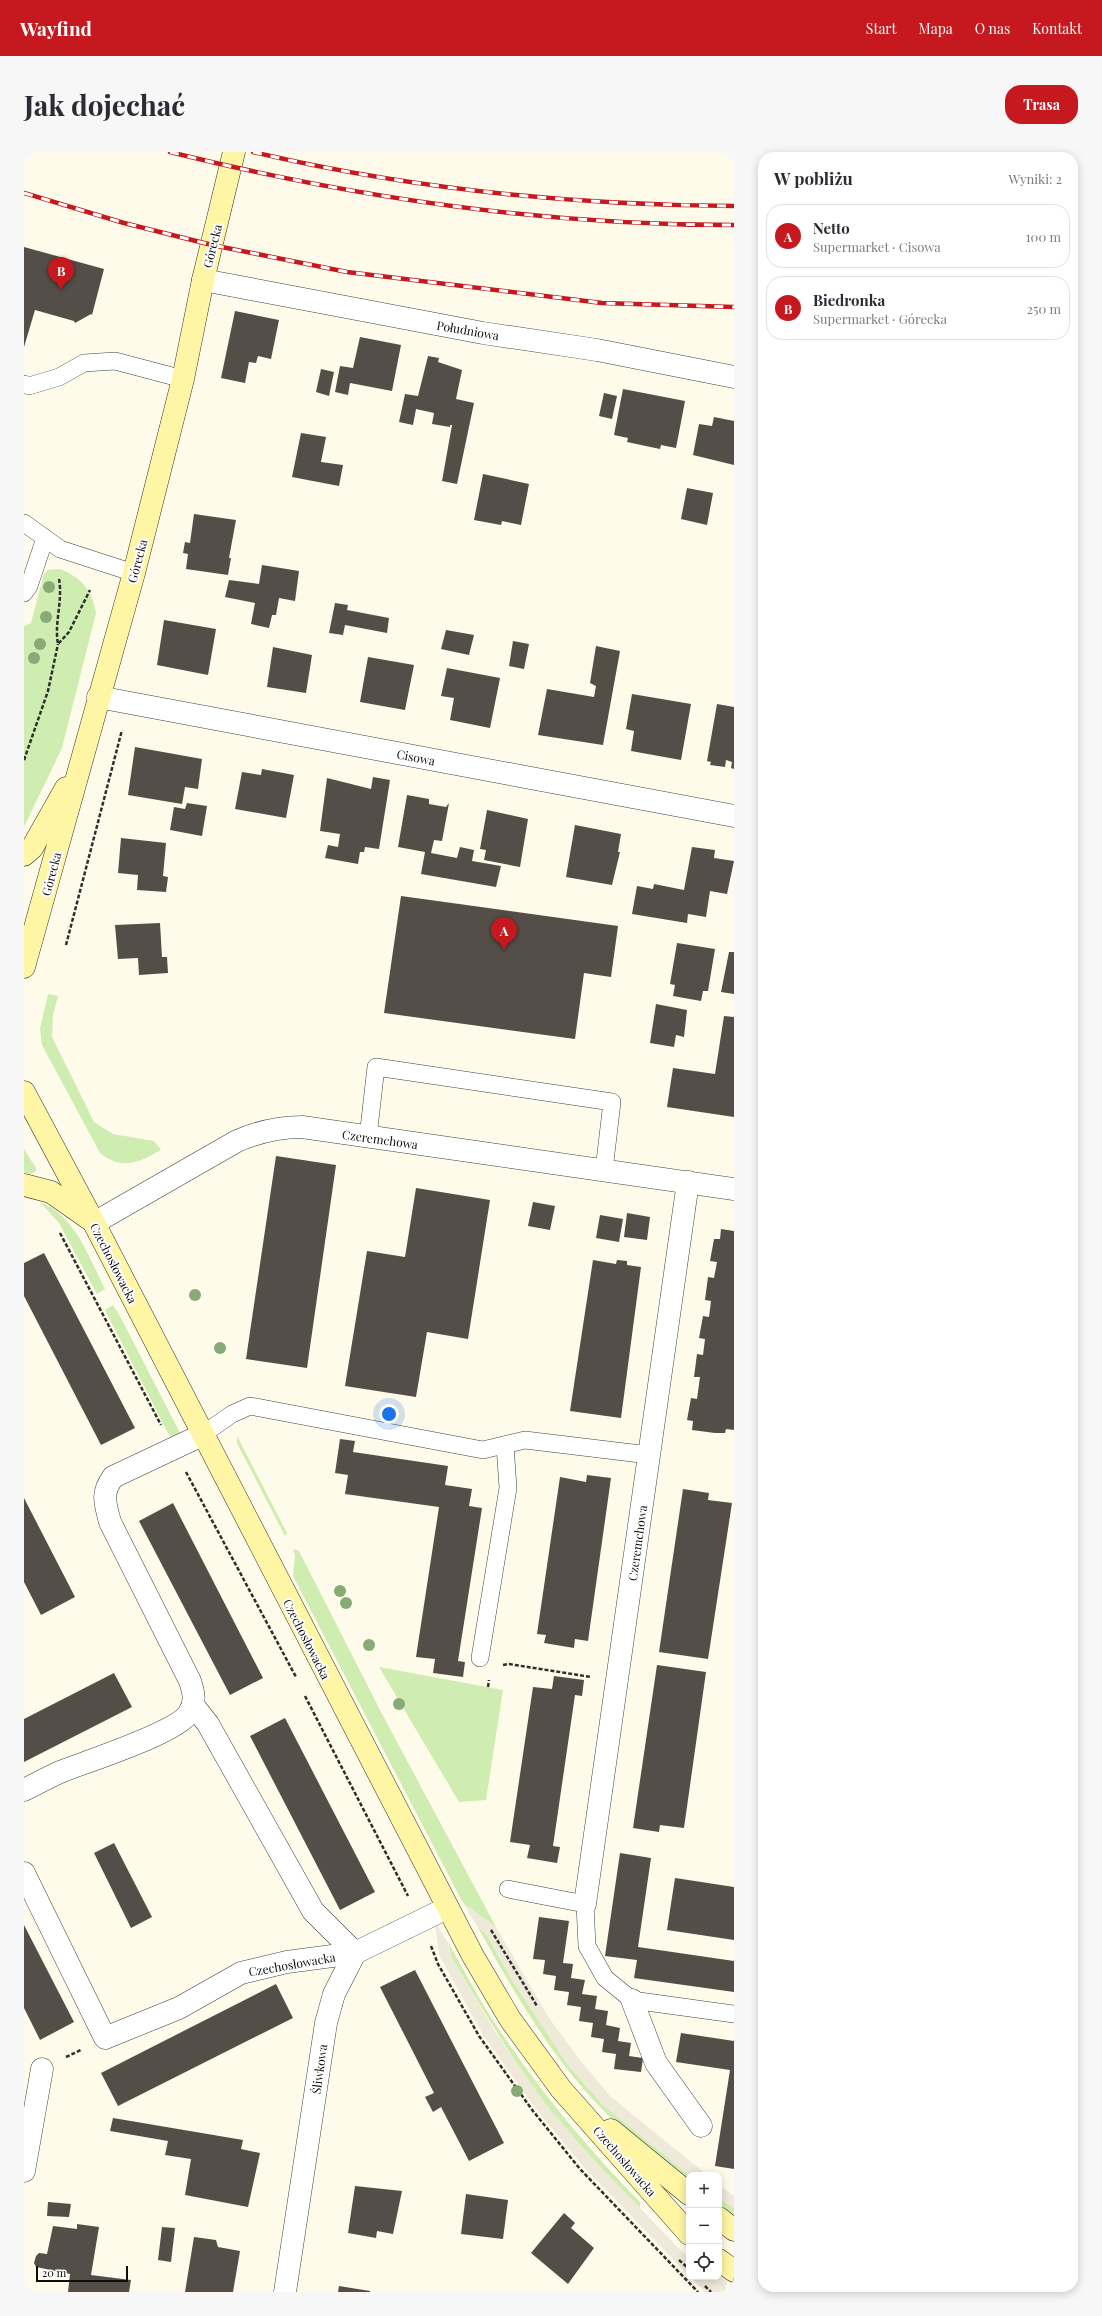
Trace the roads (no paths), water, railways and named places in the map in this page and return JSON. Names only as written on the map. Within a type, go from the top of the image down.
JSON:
[{"type":"street","name":"Górecka","points":[[24,967],[82,761],[98,697],[134,573],[183,379],[203,280],[234,152]]},
{"type":"street","name":"Południowa","points":[[203,280],[484,333],[597,350],[734,377]]},
{"type":"street","name":"Cisowa","points":[[98,697],[734,816]]},
{"type":"street","points":[[24,856],[32,848],[82,761]]},
{"type":"street","name":"Czechosłowacka","points":[[24,1092],[94,1223],[447,1908],[510,2019],[561,2089],[686,2231]]},
{"type":"street","name":"Czeremchowa","points":[[94,1223],[237,1140],[254,1133],[272,1129],[302,1127],[734,1189]]},
{"type":"street","name":"Czeremchowa","points":[[585,1904],[688,1182]]},
{"type":"street","points":[[24,1185],[51,1192],[94,1223]]},
{"type":"street","points":[[24,1790],[59,1773],[150,1737],[189,1715],[195,1697],[190,1681],[110,1522],[105,1502],[105,1488],[113,1477],[202,1435]]},
{"type":"street","name":"Czechosłowacka","points":[[193,1705],[208,1724],[313,1912],[355,1953]]},
{"type":"street","name":"Czechosłowacka","points":[[24,1873],[105,2038],[179,2008],[241,1973],[287,1962],[355,1953]]},
{"type":"street","points":[[355,1953],[447,1908]]},
{"type":"street","name":"Śliwkowa","points":[[285,2292],[326,2023],[334,1994],[355,1953]]},
{"type":"street","points":[[632,2000],[656,2064],[701,2126]]},
{"type":"street","points":[[24,2171],[42,2069]]},
{"type":"street","name":"Czechosłowacka","points":[[561,2089],[686,2192]]},
{"type":"street","points":[[722,2220],[734,2230]]},
{"type":"street","points":[[722,2262],[734,2271]]},
{"type":"lane","points":[[24,384],[29,386],[59,377],[84,363],[115,361],[183,379]]},
{"type":"lane","points":[[24,523],[60,549],[134,573]]},
{"type":"lane","points":[[24,593],[29,586],[45,538]]},
{"type":"lane","points":[[368,1137],[376,1067],[612,1102],[604,1170]]},
{"type":"lane","points":[[202,1435],[232,1414],[250,1406],[484,1450],[525,1440],[649,1455]]},
{"type":"lane","points":[[480,1658],[508,1488],[505,1445]]},
{"type":"lane","points":[[508,1889],[585,1904],[587,1946],[605,1978],[632,2000],[734,2014]]},
{"type":"railway","points":[[170,152],[309,183],[450,206],[592,220],[663,224],[734,225]]},
{"type":"railway","points":[[253,152],[372,176],[492,192],[613,202],[734,206]]},
{"type":"railway","points":[[24,193],[124,223],[212,245],[347,272],[602,303],[734,307]]},
{"type":"place","name":"Biedronka","points":[[61,290]]},
{"type":"place","name":"Netto","points":[[504,950]]}]
